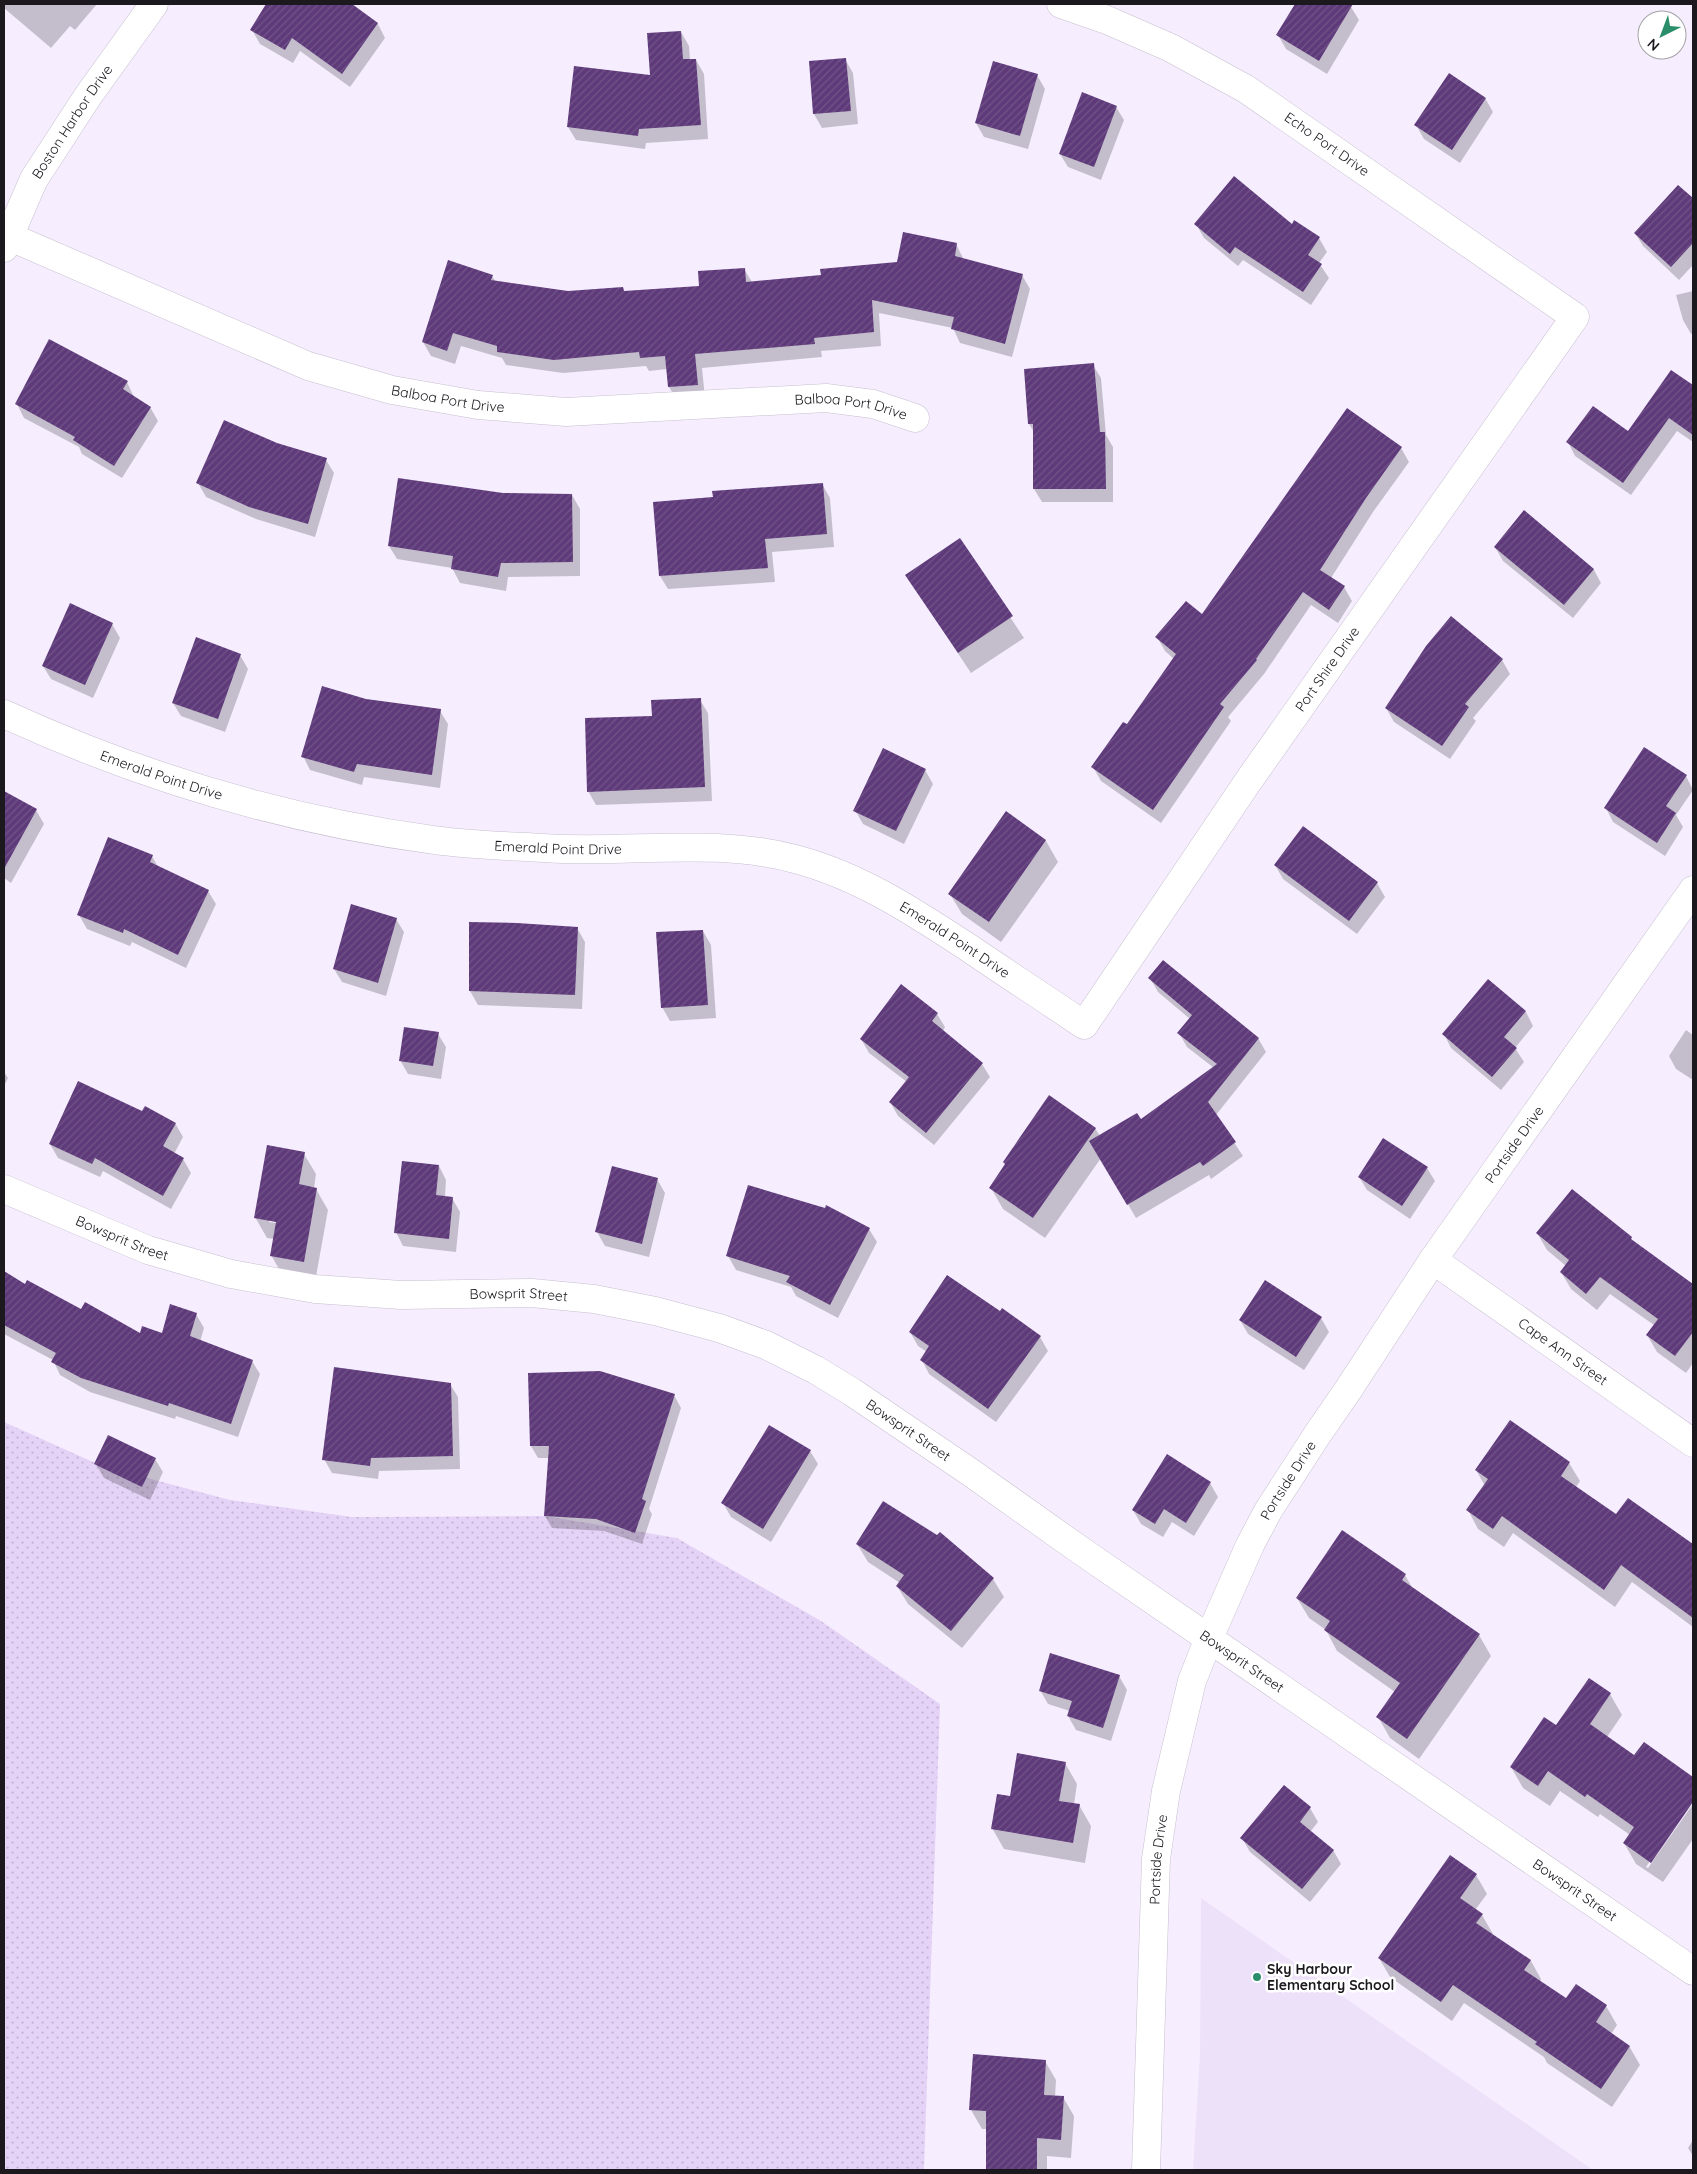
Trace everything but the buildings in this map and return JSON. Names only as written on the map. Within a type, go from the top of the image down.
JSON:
[{"type":"street","name":"Boston Harbor Drive","points":[[6,242],[34,179],[88,96],[154,4]]},
{"type":"street","name":"Echo Port Drive","points":[[1061,4],[1107,20],[1171,48],[1246,89],[1575,317]]},
{"type":"street","name":"Balboa Port Drive","points":[[6,242],[308,366],[392,390],[478,405],[566,412],[826,398],[873,404],[915,418]]},
{"type":"street","name":"Port Shire Drive","points":[[1084,1025],[1247,783],[1575,317]]},
{"type":"street","name":"Emerald Point Drive","points":[[4,714],[50,735],[176,780],[304,817],[435,840],[567,850],[714,847],[794,858],[848,877],[906,907],[1084,1025]]},
{"type":"street","name":"Portside Drive","points":[[1146,2170],[1156,1859],[1166,1791],[1192,1680],[1209,1638],[1250,1545],[1268,1511],[1433,1260],[1693,890]]},
{"type":"street","name":"Bowsprit Street","points":[[4,1189],[148,1250],[231,1274],[315,1289],[401,1295],[532,1293],[594,1299],[655,1311],[720,1328],[766,1345],[816,1370],[852,1392],[1693,1971]]},
{"type":"street","name":"Cape Ann Street","points":[[1433,1260],[1693,1443]]},
{"type":"shaded area","points":[[4,1422],[102,1466],[230,1500],[352,1517],[545,1516],[677,1538],[821,1621],[940,1704],[924,2170],[4,2170]]},
{"type":"shaded area","name":"Sky Harbour Elementary School","points":[[1201,1898],[1593,2170],[1193,2170],[1200,2055]]},
{"type":"place","name":"Sky Harbour Elementary School","points":[[1257,1977]]}]
